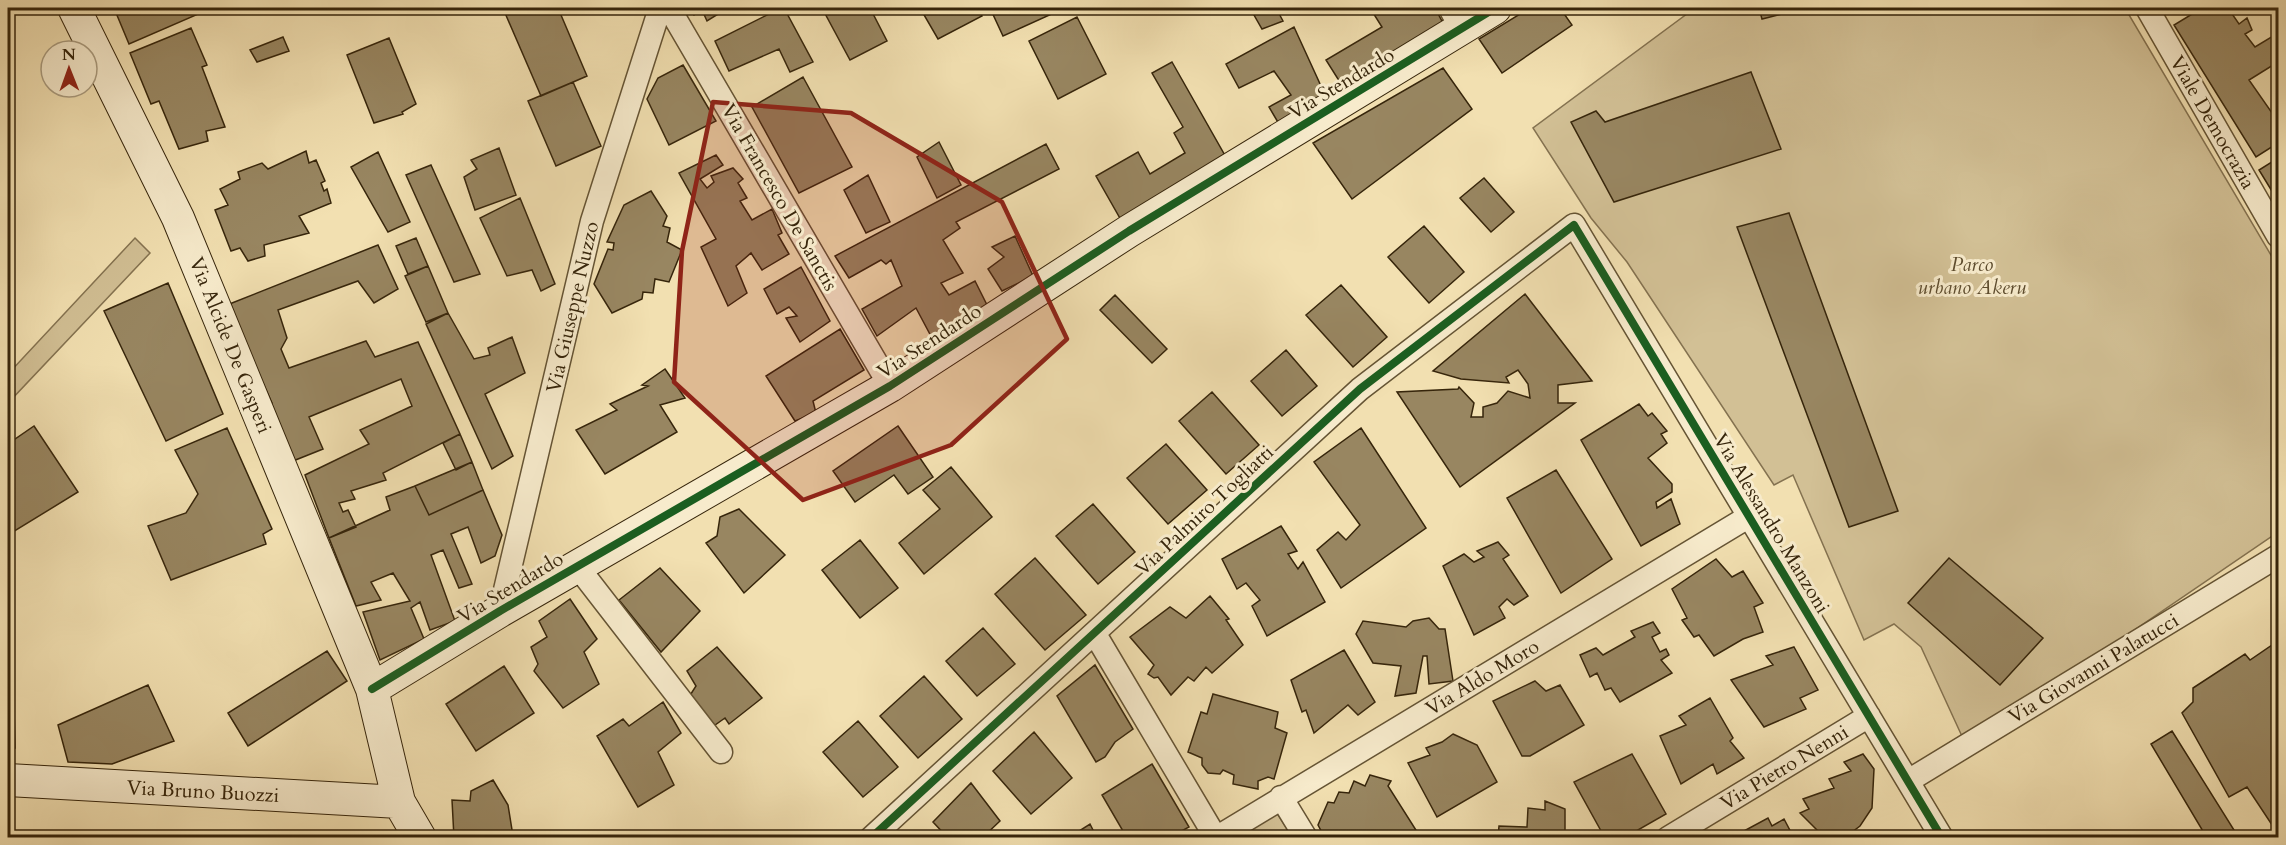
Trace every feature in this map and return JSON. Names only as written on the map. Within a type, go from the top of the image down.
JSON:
[{"type":"street","name":"Via Alcide De Gasperi","points":[[74,8],[178,218],[372,689],[399,802],[420,837]]},
{"type":"street","name":"Via Giuseppe Nuzzo","points":[[500,611],[591,221],[660,8]]},
{"type":"street","name":"Via Francesco De Sanctis","points":[[669,8],[890,386]]},
{"type":"street","name":"Via Stendardo","points":[[372,689],[500,611],[890,386],[1455,18],[1496,8]]},
{"type":"street","name":"Viale Democrazia","points":[[2147,8],[2278,236]]},
{"type":"street","name":"Via Alessandro Manzoni","points":[[1574,225],[1942,837]]},
{"type":"street","name":"Via Palmiro Togliatti","points":[[871,837],[1360,389],[1574,225]]},
{"type":"street","name":"Via Aldo Moro","points":[[1216,837],[1748,516]]},
{"type":"street","name":"Via Giovanni Palatucci","points":[[1908,781],[2278,556]]},
{"type":"street","points":[[577,566],[721,752]]},
{"type":"street","points":[[1095,634],[1216,837]]},
{"type":"street","name":"Via Pietro Nenni","points":[[1668,837],[1869,716]]},
{"type":"street","name":"Via Bruno Buozzi","points":[[8,780],[399,802]]},
{"type":"street","points":[[1281,797],[1306,837]]},
{"type":"highlighted area","points":[[713,102],[851,113],[1002,202],[1067,339],[951,445],[803,500],[674,382],[682,251]]},
{"type":"green space","name":"Parco urbano Akeru","points":[[1695,8],[2125,8],[2278,267],[2278,532],[1966,745],[1921,647],[1894,624],[1864,640],[1793,475],[1774,485],[1627,262],[1591,218],[1533,128]]},
{"type":"green space","points":[[135,238],[150,253],[8,403],[8,374]]},
{"type":"green space","points":[[1275,810],[1292,837],[1232,838]]},
{"type":"building","points":[[114,8],[201,8],[203,12],[129,44]]},
{"type":"building","points":[[517,8],[558,8],[587,76],[541,96],[505,13]]},
{"type":"building","points":[[691,8],[728,8],[707,21],[702,10],[694,15]]},
{"type":"building","points":[[784,8],[813,62],[790,72],[779,49],[729,71],[715,41]]},
{"type":"building","points":[[822,8],[870,8],[887,41],[850,60]]},
{"type":"building","points":[[920,8],[977,8],[982,16],[938,39]]},
{"type":"building","points":[[990,8],[1051,8],[1054,13],[1003,36]]},
{"type":"building","points":[[1250,8],[1276,8],[1283,21],[1262,29]]},
{"type":"building","points":[[1370,8],[1435,8],[1444,25],[1343,87],[1326,60],[1382,27]]},
{"type":"building","points":[[1530,8],[1560,8],[1572,25],[1502,73],[1479,39]]},
{"type":"building","points":[[1759,8],[1806,8],[1762,19]]},
{"type":"building","points":[[2202,8],[2228,8],[2239,24],[2247,18],[2252,30],[2245,34],[2255,47],[2278,33],[2278,62],[2249,80],[2272,113],[2278,109],[2278,143],[2256,157],[2174,25]]},
{"type":"building","points":[[1077,17],[1106,74],[1058,99],[1029,41]]},
{"type":"building","points":[[1294,27],[1326,97],[1279,124],[1269,107],[1291,95],[1274,71],[1239,88],[1226,64]]},
{"type":"building","points":[[191,28],[207,65],[202,67],[225,127],[206,131],[208,141],[179,149],[159,101],[151,104],[130,53]]},
{"type":"building","points":[[283,37],[289,51],[257,62],[250,50]]},
{"type":"building","points":[[389,38],[416,104],[402,112],[403,114],[374,123],[347,55]]},
{"type":"building","points":[[1172,62],[1227,159],[1121,220],[1096,176],[1138,152],[1150,174],[1185,153],[1174,133],[1183,127],[1152,73]]},
{"type":"building","points":[[683,65],[716,121],[669,145],[647,99],[658,78]]},
{"type":"building","points":[[1443,68],[1472,109],[1352,199],[1313,143]]},
{"type":"building","points":[[1751,72],[1781,149],[1614,202],[1571,122],[1596,111],[1605,122]]},
{"type":"building","points":[[803,77],[852,167],[799,193],[752,107]]},
{"type":"building","points":[[573,82],[601,146],[556,166],[528,101]]},
{"type":"building","points":[[939,142],[961,185],[937,198],[917,157]]},
{"type":"building","points":[[1046,144],[1059,169],[956,222],[960,228],[943,240],[963,273],[941,283],[949,295],[975,281],[987,305],[960,319],[964,324],[932,338],[916,308],[877,336],[862,309],[902,286],[891,260],[886,264],[881,260],[849,278],[835,256]]},
{"type":"building","points":[[499,148],[516,195],[475,210],[464,177],[477,169],[471,160]]},
{"type":"building","points":[[306,151],[309,163],[316,160],[325,181],[321,183],[324,191],[327,189],[331,203],[299,216],[309,233],[264,245],[265,256],[248,261],[240,248],[231,251],[215,210],[228,205],[220,189],[240,179],[238,172],[262,163],[268,169]]},
{"type":"building","points":[[378,152],[410,222],[388,232],[351,167]]},
{"type":"building","points":[[716,155],[723,165],[700,179],[707,188],[714,182],[711,176],[733,168],[743,179],[738,183],[747,198],[740,201],[752,220],[772,209],[782,233],[778,235],[789,254],[762,270],[751,253],[736,266],[747,293],[728,306],[701,247],[716,239],[679,173]]},
{"type":"building","points":[[2278,158],[2278,201],[2259,170]]},
{"type":"building","points":[[431,165],[480,274],[454,282],[406,175]]},
{"type":"building","points":[[868,175],[890,222],[866,233],[844,190]]},
{"type":"building","points":[[1484,178],[1514,212],[1491,232],[1460,198]]},
{"type":"building","points":[[651,191],[667,216],[663,226],[670,228],[667,242],[682,250],[669,282],[655,279],[653,293],[643,292],[642,299],[612,313],[594,284],[608,249],[613,250],[614,243],[607,242],[624,205]]},
{"type":"building","points":[[520,198],[555,284],[541,291],[532,270],[507,276],[480,218]]},
{"type":"building","points":[[1789,213],[1898,511],[1849,527],[1737,227]]},
{"type":"building","points":[[1424,226],[1464,272],[1429,303],[1388,257]]},
{"type":"building","points":[[1015,236],[1033,276],[1002,291],[988,269],[1004,257],[992,247]]},
{"type":"building","points":[[416,238],[428,266],[408,274],[396,246]]},
{"type":"building","points":[[378,245],[398,289],[374,303],[358,281],[278,310],[287,338],[281,349],[289,368],[366,341],[375,357],[418,342],[460,434],[383,473],[386,480],[351,491],[355,499],[339,503],[343,512],[348,510],[356,527],[329,538],[305,475],[369,444],[360,430],[412,406],[401,379],[309,417],[323,449],[293,461],[264,411],[272,403],[227,305]]},
{"type":"building","points":[[428,266],[448,313],[426,322],[405,276]]},
{"type":"building","points":[[801,267],[830,321],[800,342],[786,318],[797,316],[789,307],[777,314],[764,289]]},
{"type":"building","points":[[168,283],[223,414],[166,441],[104,311]]},
{"type":"building","points":[[1341,285],[1387,337],[1353,367],[1306,315]]},
{"type":"building","points":[[1525,294],[1592,381],[1558,385],[1558,403],[1575,403],[1460,487],[1397,392],[1458,389],[1459,387],[1474,403],[1471,417],[1483,417],[1483,407],[1497,403],[1508,391],[1530,398],[1528,384],[1518,370],[1506,377],[1509,383],[1461,379],[1433,371]]},
{"type":"building","points":[[1115,295],[1167,349],[1152,363],[1100,310]]},
{"type":"building","points":[[448,313],[474,359],[490,355],[488,348],[512,337],[525,373],[485,394],[513,456],[492,469],[426,324]]},
{"type":"building","points":[[840,329],[864,370],[813,401],[816,413],[795,421],[766,376]]},
{"type":"building","points":[[1286,350],[1317,386],[1282,416],[1251,381]]},
{"type":"building","points":[[665,369],[685,398],[660,405],[677,432],[605,474],[576,430],[617,410],[610,404],[648,386],[642,385]]},
{"type":"building","points":[[1212,392],[1259,445],[1226,474],[1179,421]]},
{"type":"building","points":[[1639,404],[1648,416],[1652,413],[1667,431],[1661,434],[1667,443],[1648,458],[1672,484],[1672,492],[1656,502],[1657,508],[1671,499],[1680,524],[1641,546],[1581,440]]},
{"type":"building","points":[[34,426],[78,492],[8,535],[8,444]]},
{"type":"building","points":[[898,426],[933,477],[908,494],[894,475],[855,502],[833,471]]},
{"type":"building","points":[[227,428],[272,529],[263,534],[266,544],[171,580],[148,526],[186,513],[198,494],[175,450]]},
{"type":"building","points":[[1361,428],[1426,528],[1341,588],[1317,550],[1338,532],[1346,540],[1360,525],[1314,462]]},
{"type":"building","points":[[460,434],[472,462],[456,470],[443,443]]},
{"type":"building","points":[[1166,444],[1207,490],[1168,524],[1127,478]]},
{"type":"building","points":[[472,462],[483,490],[429,515],[415,486]]},
{"type":"building","points":[[951,467],[992,517],[924,574],[899,543],[940,509],[923,490]]},
{"type":"building","points":[[1556,470],[1612,559],[1561,593],[1507,498]]},
{"type":"building","points":[[415,486],[429,515],[483,490],[502,535],[495,556],[481,563],[468,527],[451,534],[472,584],[459,588],[443,550],[431,555],[455,621],[430,630],[420,602],[411,608],[424,639],[380,660],[363,612],[410,601],[393,573],[371,582],[381,600],[356,606],[329,538],[390,510],[386,497]]},
{"type":"building","points":[[1093,504],[1135,552],[1098,584],[1056,536]]},
{"type":"building","points":[[739,509],[785,555],[744,593],[706,543],[717,536],[720,517]]},
{"type":"building","points":[[1281,526],[1297,551],[1288,554],[1298,569],[1303,562],[1325,602],[1267,636],[1252,606],[1260,600],[1246,583],[1237,589],[1222,559]]},
{"type":"building","points":[[860,540],[898,588],[860,618],[822,570]]},
{"type":"building","points":[[1498,542],[1509,555],[1503,559],[1528,596],[1514,605],[1507,599],[1499,607],[1505,618],[1474,635],[1443,566],[1464,554],[1474,562],[1484,557],[1477,551]]},
{"type":"building","points":[[1035,558],[1086,615],[1045,650],[995,594]]},
{"type":"building","points":[[1949,558],[2043,638],[2000,685],[1908,603]]},
{"type":"building","points":[[1716,559],[1732,577],[1743,571],[1763,603],[1754,607],[1763,632],[1743,639],[1714,656],[1699,635],[1694,637],[1682,620],[1687,618],[1672,589]]},
{"type":"building","points":[[660,568],[700,611],[661,652],[619,600]]},
{"type":"building","points":[[1210,596],[1229,619],[1226,620],[1243,645],[1212,673],[1206,667],[1194,681],[1188,677],[1171,695],[1158,677],[1154,678],[1148,674],[1154,665],[1130,637],[1170,607],[1186,618]]},
{"type":"building","points":[[570,599],[597,639],[584,652],[599,684],[563,708],[534,671],[538,664],[531,647],[547,637],[539,621]]},
{"type":"building","points":[[1429,618],[1439,629],[1445,629],[1453,681],[1429,684],[1427,656],[1423,656],[1416,693],[1395,696],[1401,666],[1373,663],[1356,634],[1363,621],[1406,627],[1413,621]]},
{"type":"building","points":[[1653,622],[1660,633],[1652,637],[1660,652],[1666,649],[1669,655],[1661,660],[1672,673],[1620,702],[1611,688],[1605,690],[1597,673],[1590,677],[1580,655],[1596,648],[1603,655],[1635,637],[1631,631]]},
{"type":"building","points":[[983,628],[1015,664],[977,696],[946,661]]},
{"type":"building","points":[[2278,641],[2278,834],[2247,787],[2229,797],[2182,713],[2193,702],[2193,688],[2245,654],[2250,660]]},
{"type":"building","points":[[717,647],[762,698],[729,724],[725,718],[708,730],[687,700],[696,686],[687,671]]},
{"type":"building","points":[[1794,647],[1818,690],[1800,698],[1806,709],[1764,727],[1731,680],[1773,665],[1766,656]]},
{"type":"building","points":[[1344,650],[1375,702],[1358,715],[1348,705],[1314,733],[1306,710],[1302,712],[1291,680]]},
{"type":"building","points":[[327,651],[347,681],[248,746],[228,713]]},
{"type":"building","points":[[1095,665],[1133,729],[1115,742],[1105,757],[1096,762],[1057,696]]},
{"type":"building","points":[[504,666],[534,713],[476,751],[446,704]]},
{"type":"building","points":[[924,676],[962,719],[918,758],[880,716]]},
{"type":"building","points":[[1535,681],[1546,691],[1560,685],[1584,725],[1530,756],[1522,756],[1493,701]]},
{"type":"building","points":[[148,685],[174,741],[112,764],[68,762],[58,725]]},
{"type":"building","points":[[1213,694],[1278,712],[1275,728],[1287,733],[1274,779],[1268,777],[1258,781],[1258,789],[1233,784],[1234,775],[1223,770],[1220,774],[1208,773],[1202,765],[1202,758],[1188,752],[1201,712],[1207,714]]},
{"type":"building","points":[[1710,698],[1733,738],[1730,741],[1744,758],[1717,774],[1713,764],[1681,784],[1660,736],[1686,725],[1679,716]]},
{"type":"building","points":[[663,702],[681,733],[658,752],[674,785],[638,807],[597,736],[623,719],[629,726]]},
{"type":"building","points":[[8,709],[14,709],[15,748],[8,748]]},
{"type":"building","points":[[858,721],[898,767],[863,797],[823,752]]},
{"type":"building","points":[[2172,731],[2239,838],[2207,838],[2151,744]]},
{"type":"building","points":[[1034,732],[1072,778],[1031,814],[993,771]]},
{"type":"building","points":[[1453,734],[1477,745],[1497,782],[1437,817],[1408,763],[1430,755],[1426,748],[1442,742]]},
{"type":"building","points":[[1632,754],[1666,814],[1624,838],[1605,838],[1574,782]]},
{"type":"building","points":[[1863,754],[1874,769],[1872,808],[1860,826],[1844,838],[1815,838],[1811,833],[1817,830],[1800,813],[1809,809],[1803,799],[1834,788],[1829,779],[1851,771],[1844,762]]},
{"type":"building","points":[[1152,764],[1189,827],[1169,838],[1127,838],[1102,795]]},
{"type":"building","points":[[1370,775],[1391,781],[1388,786],[1421,838],[1325,838],[1318,825],[1328,802],[1334,803],[1339,792],[1349,793],[1354,781],[1365,786]]},
{"type":"building","points":[[493,780],[508,805],[513,836],[454,838],[452,800],[470,801],[471,791]]},
{"type":"building","points":[[971,783],[1000,821],[982,838],[948,838],[933,822]]},
{"type":"building","points":[[1545,801],[1565,809],[1565,838],[1498,838],[1499,826],[1527,827],[1528,808],[1545,810]]},
{"type":"building","points":[[1768,818],[1772,826],[1784,819],[1794,838],[1731,838]]},
{"type":"building","points":[[1090,824],[1097,838],[1068,838]]},
{"type":"cycle path","points":[[372,689],[500,611],[890,386],[1129,231],[1495,8]]},
{"type":"cycle path","points":[[871,838],[1360,389],[1574,225],[1942,838]]}]
